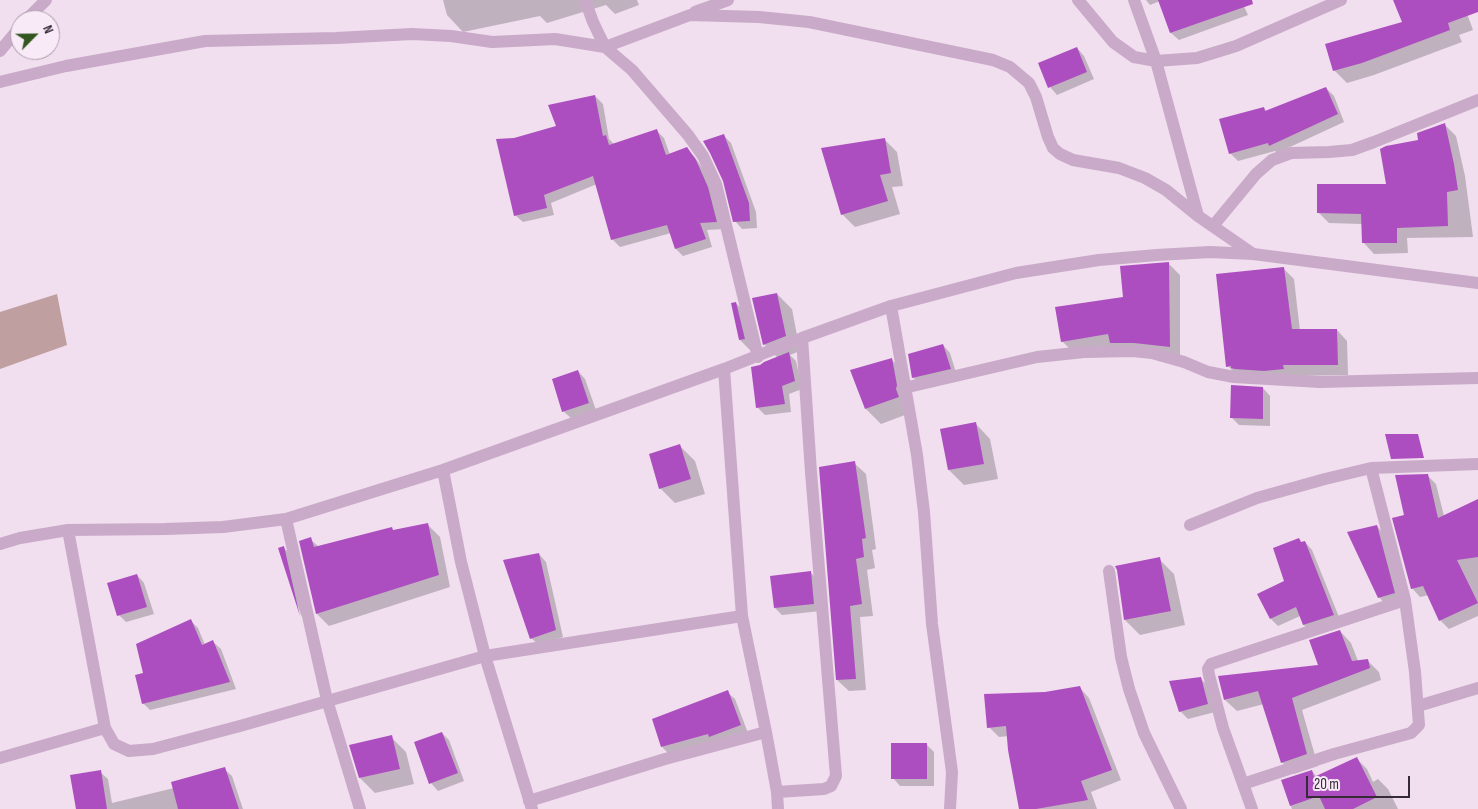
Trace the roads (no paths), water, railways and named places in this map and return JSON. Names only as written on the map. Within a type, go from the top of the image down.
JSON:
[{"type":"street","points":[[36,10],[46,0]]},
{"type":"street","points":[[585,0],[605,47],[632,70],[704,156],[716,184],[758,356]]},
{"type":"street","points":[[0,82],[75,64],[205,41],[412,34],[451,36],[492,42],[556,39],[605,47],[728,0]]},
{"type":"street","points":[[1078,0],[1113,42],[1134,57],[1156,62],[1197,58],[1236,46],[1341,0]]},
{"type":"street","points":[[1134,0],[1156,62],[1198,216]]},
{"type":"street","points":[[690,15],[759,17],[809,22],[993,60],[1010,66],[1029,83],[1036,97],[1048,137],[1053,148],[1060,154],[1073,160],[1119,168],[1145,178],[1166,190],[1198,216],[1253,254]]},
{"type":"street","points":[[0,51],[10,39]]},
{"type":"street","points":[[1213,226],[1256,174],[1272,160],[1291,153],[1352,150],[1478,100]]},
{"type":"street","points":[[0,544],[20,538],[68,530],[165,530],[223,527],[286,519],[443,470],[724,369],[890,306],[1016,273],[1098,260],[1210,252],[1253,254],[1478,283]]},
{"type":"street","points":[[890,306],[917,455],[924,512],[932,624],[952,772],[950,809]]},
{"type":"street","points":[[777,792],[824,789],[831,786],[836,776],[802,338]]},
{"type":"street","points":[[904,388],[1038,357],[1084,352],[1133,351],[1152,353],[1184,362],[1208,372],[1234,377],[1320,382],[1478,378]]},
{"type":"street","points":[[724,369],[742,616],[766,732],[777,792],[778,809]]},
{"type":"street","points":[[1190,524],[1257,498],[1371,468],[1478,464]]},
{"type":"street","points":[[1243,784],[1334,754],[1412,733],[1419,725],[1416,672],[1405,600],[1371,468]]},
{"type":"street","points":[[443,470],[461,562],[485,656],[530,805],[665,759],[766,732]]},
{"type":"street","points":[[286,519],[327,700],[360,809]]},
{"type":"street","points":[[68,530],[104,728],[114,744],[129,751],[153,749],[240,726],[485,656],[742,616]]},
{"type":"street","points":[[1109,570],[1121,657],[1129,689],[1144,733],[1181,809]]},
{"type":"street","points":[[1252,809],[1223,728],[1208,669],[1211,664],[1405,600]]},
{"type":"street","points":[[1418,706],[1478,688]]},
{"type":"street","points":[[0,758],[104,728]]}]
